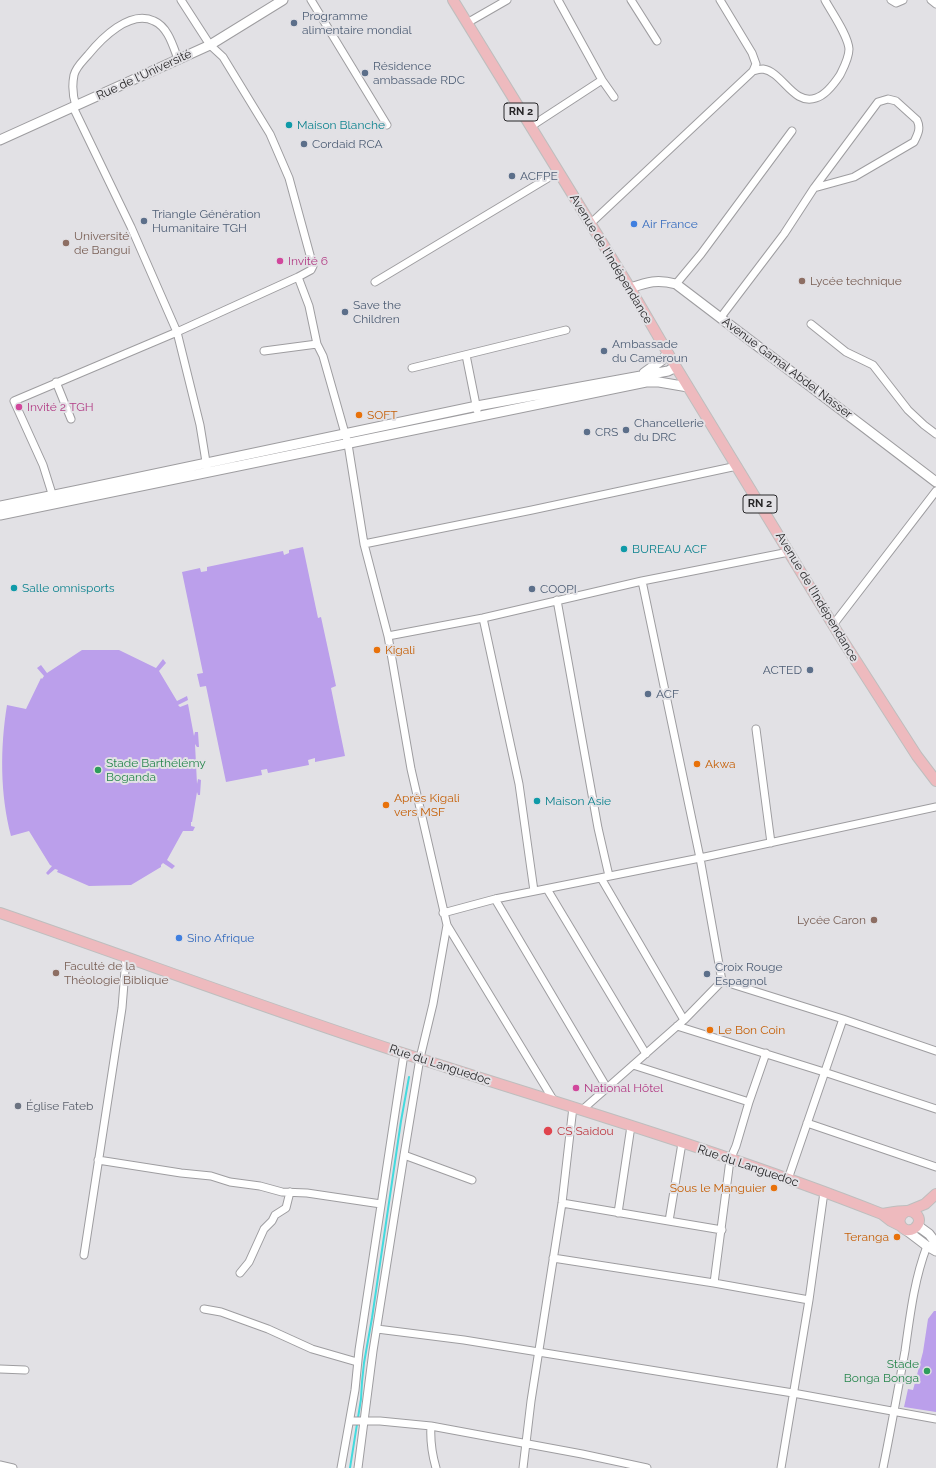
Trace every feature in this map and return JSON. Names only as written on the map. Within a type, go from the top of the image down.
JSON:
[{"type":"main road","name":"Avenue de l'Indépendance","points":[[453,0],[630,288],[688,387],[833,625],[917,756],[936,781]]},
{"type":"main road","name":"Rue du Languedoc","points":[[0,913],[404,1054],[631,1126],[788,1179],[882,1214],[903,1228]]},
{"type":"main road","points":[[925,1204],[913,1230],[903,1228],[899,1220],[900,1216],[925,1204],[936,1194]]},
{"type":"main road","points":[[882,1214],[894,1212],[914,1212],[918,1222]]},
{"type":"street","points":[[54,499],[43,465],[14,401],[177,332],[298,277],[311,270],[313,266],[289,178],[270,134],[223,57],[210,45],[181,0]]},
{"type":"street","name":"Rue de l'Université","points":[[0,140],[210,45],[283,0]]},
{"type":"street","points":[[311,0],[387,125]]},
{"type":"street","points":[[467,23],[507,0]]},
{"type":"street","points":[[558,0],[602,80],[614,97]]},
{"type":"street","points":[[631,0],[657,41]]},
{"type":"street","points":[[590,224],[754,70],[756,64],[752,53],[720,0]]},
{"type":"street","points":[[754,70],[763,69],[775,76],[799,97],[809,100],[821,96],[835,83],[846,63],[849,50],[847,40],[825,0]]},
{"type":"street","points":[[891,0],[896,3],[903,0]]},
{"type":"street","points":[[931,0],[936,4]]},
{"type":"street","points":[[178,59],[163,28],[154,20],[143,18],[130,21],[118,27],[100,41],[77,68],[74,77],[74,106],[125,213],[177,332],[200,425],[207,467]]},
{"type":"street","points":[[530,127],[602,80]]},
{"type":"street","points":[[721,317],[784,234],[814,188],[878,102],[888,99],[896,101],[920,124],[919,133],[914,142],[854,177],[814,188]]},
{"type":"street","points":[[676,284],[701,254],[792,131]]},
{"type":"street","points":[[375,282],[558,172]]},
{"type":"street","points":[[298,277],[309,306],[317,344],[323,356],[348,444],[364,544],[388,636],[411,769],[443,913],[447,925],[554,1101]]},
{"type":"street","name":"Avenue Gamal Abdel Nasser","points":[[630,288],[654,281],[663,281],[676,284],[936,482]]},
{"type":"street","points":[[812,324],[846,352],[873,365],[908,410],[936,434]]},
{"type":"street","points":[[412,368],[566,330]]},
{"type":"street","points":[[264,351],[317,344]]},
{"type":"street","points":[[641,375],[653,368],[668,353]]},
{"type":"street","points":[[466,355],[478,411]]},
{"type":"street","points":[[207,467],[348,444],[478,411],[676,367]]},
{"type":"street","points":[[56,382],[70,419]]},
{"type":"street","points":[[0,506],[54,499],[81,500],[207,467],[345,434],[646,382],[659,382],[688,387]]},
{"type":"street","points":[[364,544],[736,466]]},
{"type":"street","points":[[833,625],[936,491]]},
{"type":"street","points":[[0,515],[54,499]]},
{"type":"street","points":[[388,636],[483,618],[642,581],[789,552]]},
{"type":"street","points":[[642,581],[700,858],[722,981]]},
{"type":"street","points":[[557,600],[598,828],[609,876]]},
{"type":"street","points":[[483,618],[519,784],[534,891]]},
{"type":"street","points":[[756,729],[771,843]]},
{"type":"street","points":[[443,913],[495,899],[700,858],[936,807]]},
{"type":"street","points":[[601,878],[684,1020]]},
{"type":"street","points":[[547,889],[646,1054]]},
{"type":"street","points":[[495,899],[607,1088]]},
{"type":"street","points":[[358,1468],[373,1352],[404,1155],[420,1058],[433,1004],[447,925]]},
{"type":"street","points":[[84,1255],[122,1008],[126,958]]},
{"type":"street","points":[[722,981],[843,1019],[936,1051]]},
{"type":"street","points":[[523,1468],[531,1401],[578,1109],[607,1088],[646,1054],[684,1020],[722,981]]},
{"type":"street","points":[[788,1179],[843,1019]]},
{"type":"street","points":[[677,1026],[766,1053],[936,1109]]},
{"type":"street","points":[[714,1283],[730,1160],[736,1146],[766,1053]]},
{"type":"street","points":[[341,1468],[355,1390],[357,1362],[369,1278],[404,1054]]},
{"type":"street","points":[[633,1065],[749,1102]]},
{"type":"street","points":[[807,1123],[936,1167]]},
{"type":"street","points":[[618,1213],[631,1126]]},
{"type":"street","points":[[668,1221],[682,1143]]},
{"type":"street","points":[[404,1155],[472,1180]]},
{"type":"street","points":[[98,1160],[181,1173],[211,1176],[230,1182],[260,1186],[282,1192],[326,1195],[381,1204]]},
{"type":"street","points":[[240,1273],[249,1262],[264,1229],[272,1221],[275,1215],[286,1208],[290,1192]]},
{"type":"street","points":[[781,1468],[809,1300],[824,1192]]},
{"type":"street","points":[[562,1204],[722,1230]]},
{"type":"street","points":[[918,1222],[936,1243]]},
{"type":"street","points":[[903,1228],[936,1251]]},
{"type":"street","points":[[883,1468],[895,1410],[914,1294],[920,1265],[927,1246]]},
{"type":"street","points":[[553,1258],[714,1283],[809,1300]]},
{"type":"street","points":[[369,1278],[384,1280]]},
{"type":"street","points":[[204,1309],[221,1312],[268,1329],[312,1350],[357,1362]]},
{"type":"street","points":[[377,1329],[464,1340],[539,1352],[895,1410],[936,1419]]},
{"type":"street","points":[[359,1350],[373,1352]]},
{"type":"street","points":[[0,1369],[26,1370]]},
{"type":"street","points":[[350,1421],[364,1420],[431,1426],[647,1468]]},
{"type":"street","points":[[431,1426],[430,1439],[432,1455],[436,1468]]},
{"type":"street","points":[[0,1465],[13,1468]]},
{"type":"shaded area","points":[[303,547],[318,618],[321,617],[336,686],[331,688],[345,756],[315,762],[315,758],[308,760],[309,765],[268,773],[267,769],[261,770],[262,775],[226,782],[206,686],[200,687],[197,674],[203,673],[182,572],[200,568],[201,572],[207,571],[207,567],[283,551],[284,555],[289,553],[289,550]]},
{"type":"shaded area","name":"Stade Barthélémy Boganda","points":[[82,650],[119,650],[156,668],[163,659],[166,663],[159,671],[177,701],[187,696],[188,700],[178,705],[180,707],[188,704],[194,736],[195,732],[198,732],[199,747],[195,744],[197,784],[198,779],[201,780],[200,795],[198,795],[197,792],[191,822],[191,826],[195,827],[193,831],[183,831],[167,860],[175,866],[172,869],[163,863],[161,867],[131,885],[89,886],[57,872],[58,870],[55,869],[48,875],[46,873],[52,866],[29,831],[11,836],[7,820],[3,787],[2,754],[7,705],[26,709],[41,678],[42,679],[44,676],[37,668],[41,665],[47,673]]},
{"type":"shaded area","name":"Stade Bonga Bonga","points":[[934,1311],[936,1311],[936,1412],[904,1407],[908,1389],[913,1390],[923,1352],[928,1319]]},
{"type":"waterway","points":[[350,1468],[361,1399],[364,1363],[409,1077]]},
{"type":"place","name":"Programme alimentaire mondial","points":[[294,23]]},
{"type":"place","name":"Résidence ambassade RDC","points":[[365,73]]},
{"type":"place","name":"Maison Blanche","points":[[289,125]]},
{"type":"place","name":"Cordaid RCA","points":[[304,144]]},
{"type":"place","name":"ACFPE","points":[[512,176]]},
{"type":"place","name":"Triangle Génération Humanitaire TGH","points":[[144,221]]},
{"type":"place","name":"Air France","points":[[634,224]]},
{"type":"place","name":"Université de Bangui","points":[[66,243]]},
{"type":"place","name":"Invité 6","points":[[280,261]]},
{"type":"place","name":"Lycée technique","points":[[802,281]]},
{"type":"place","name":"Save the Children","points":[[345,312]]},
{"type":"place","name":"Ambassade du Cameroun","points":[[604,351]]},
{"type":"place","name":"Invité 2 TGH","points":[[19,407]]},
{"type":"place","name":"SOFT","points":[[359,415]]},
{"type":"place","name":"Chancellerie du DRC","points":[[626,430]]},
{"type":"place","name":"CRS","points":[[587,432]]},
{"type":"place","name":"BUREAU ACF","points":[[624,549]]},
{"type":"place","name":"Salle omnisports","points":[[14,588]]},
{"type":"place","name":"COOPI","points":[[532,589]]},
{"type":"place","name":"Kigali","points":[[377,650]]},
{"type":"place","name":"ACTED","points":[[810,670]]},
{"type":"place","name":"ACF","points":[[648,694]]},
{"type":"place","name":"Akwa","points":[[697,764]]},
{"type":"place","name":"Stade Barthélémy Boganda","points":[[98,770]]},
{"type":"place","name":"Maison Asie","points":[[537,801]]},
{"type":"place","name":"Après Kigali vers MSF","points":[[386,805]]},
{"type":"place","name":"Lycée Caron","points":[[874,920]]},
{"type":"place","name":"Sino Afrique","points":[[179,938]]},
{"type":"place","name":"Faculté de la Théologie Biblique","points":[[56,973]]},
{"type":"place","name":"Croix Rouge Espagnol","points":[[707,974]]},
{"type":"place","name":"Le Bon Coin","points":[[710,1030]]},
{"type":"place","name":"National Hôtel","points":[[576,1088]]},
{"type":"place","name":"Église Fateb","points":[[18,1106]]},
{"type":"place","name":"CS Saidou","points":[[548,1131]]},
{"type":"place","name":"Sous le Manguier","points":[[774,1188]]},
{"type":"place","name":"Teranga","points":[[897,1237]]},
{"type":"place","name":"Stade Bonga Bonga","points":[[927,1371]]}]
